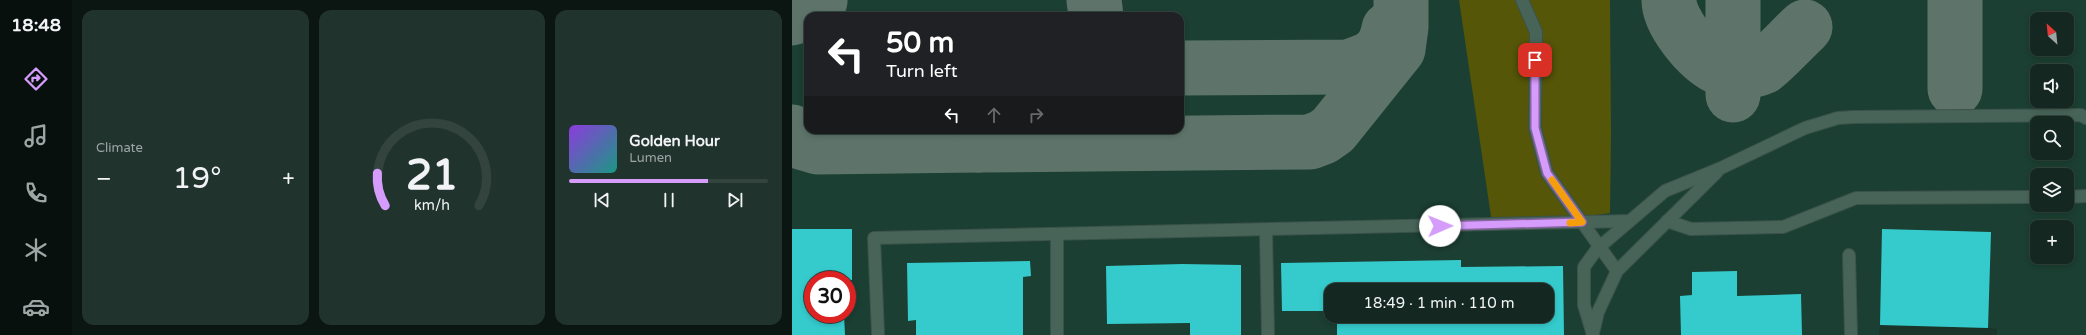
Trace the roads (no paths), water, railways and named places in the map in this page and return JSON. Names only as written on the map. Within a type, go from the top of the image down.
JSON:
[{"type":"street","points":[[1522,0],[1536,32],[1535,128],[1547,173],[1617,271]]},
{"type":"street","points":[[1593,334],[1584,305],[1584,267],[1600,247],[1665,191],[1721,168],[1805,128],[1838,118],[2081,115],[2086,118]]},
{"type":"street","points":[[1593,334],[1598,312],[1617,271],[1721,168]]},
{"type":"street","points":[[2074,197],[2086,196]]},
{"type":"street","points":[[1667,221],[1691,229],[1783,226],[1856,198],[2030,197]]},
{"type":"street","points":[[878,334],[874,238],[1629,221]]},
{"type":"street","points":[[1266,230],[1268,335]]},
{"type":"street","points":[[1057,234],[1057,335]]},
{"type":"street","points":[[1849,255],[1851,335]]}]
